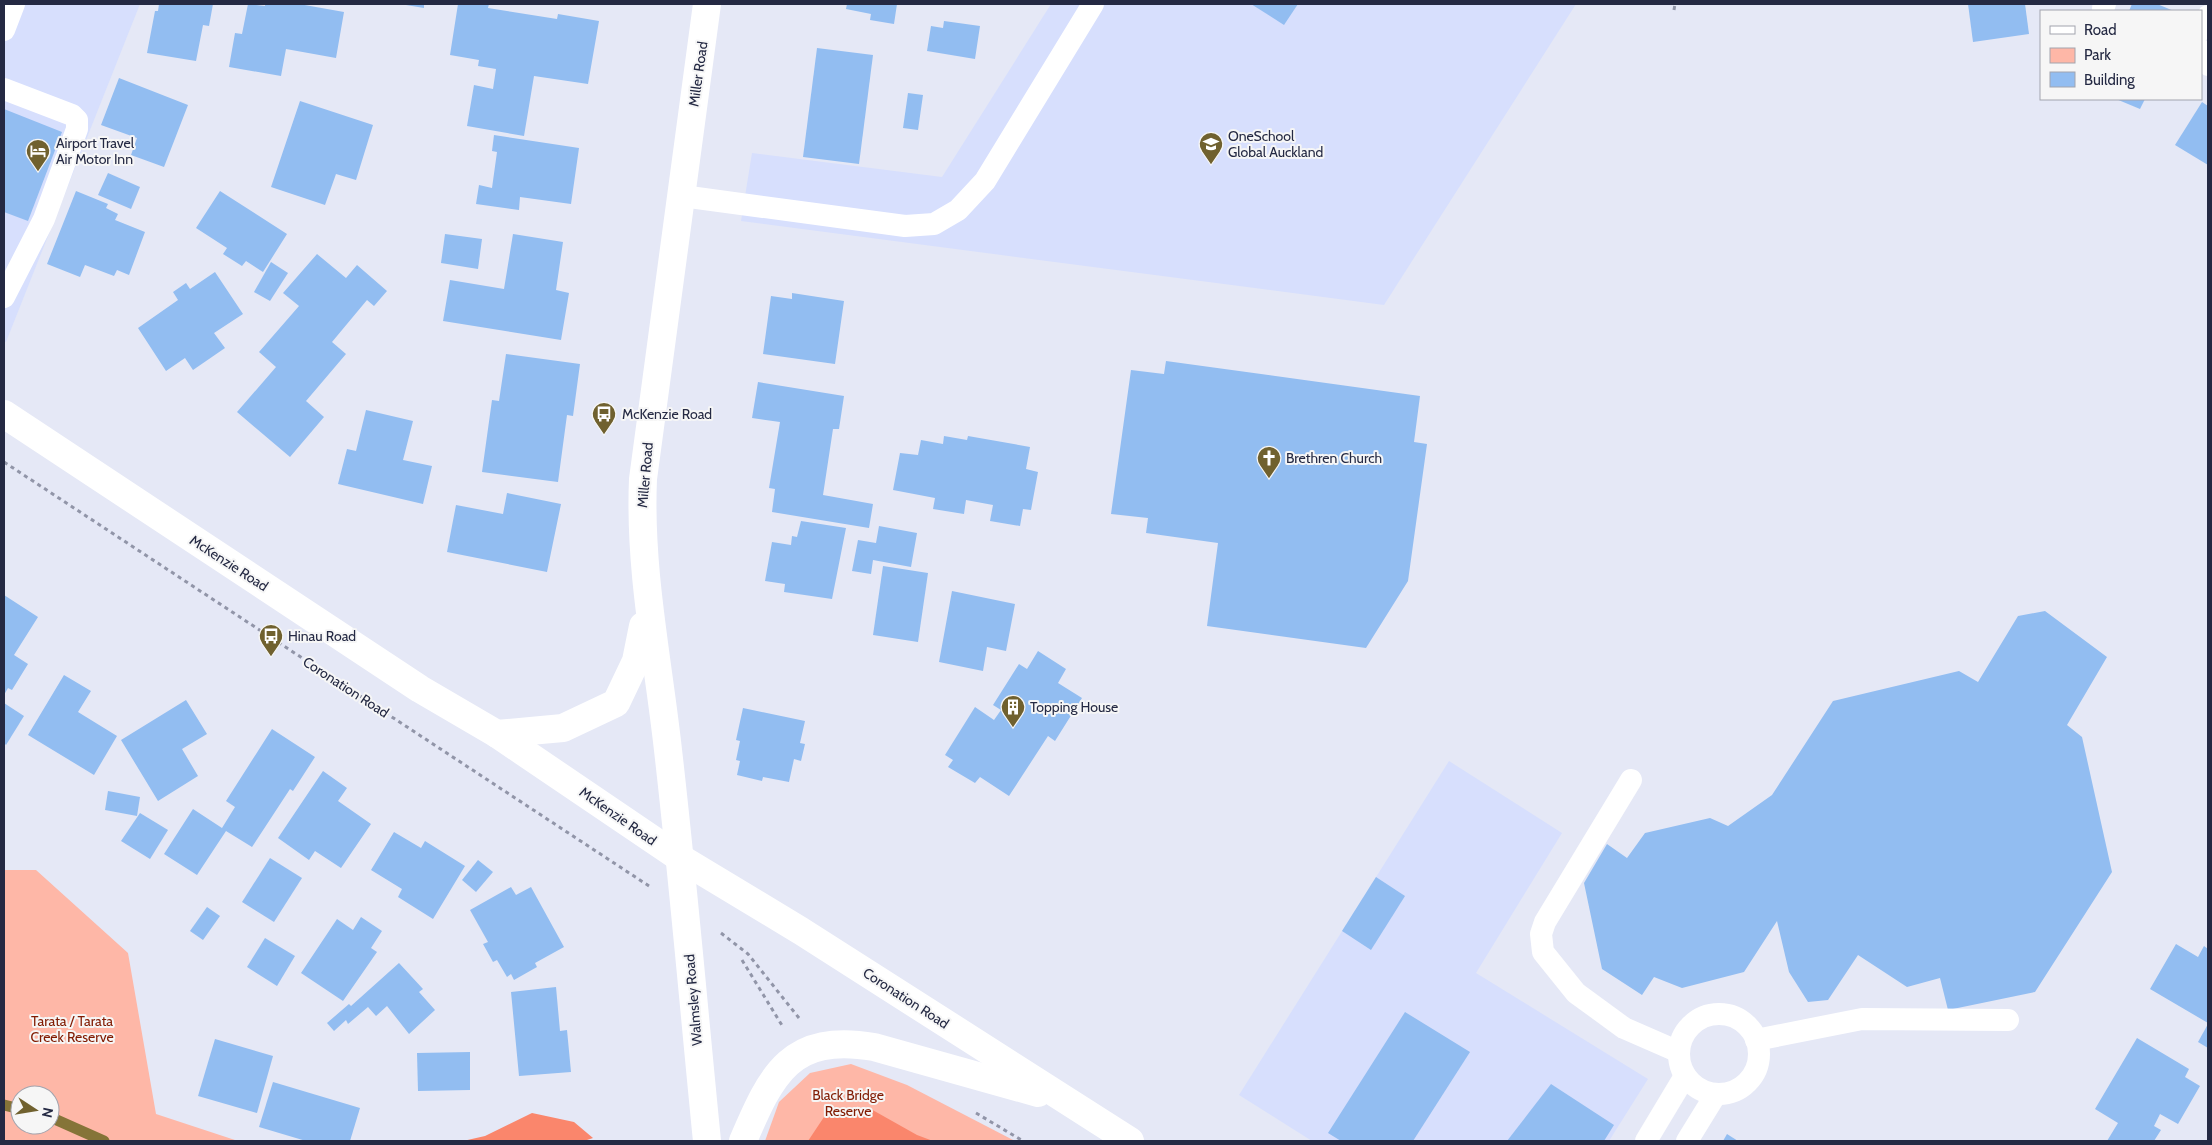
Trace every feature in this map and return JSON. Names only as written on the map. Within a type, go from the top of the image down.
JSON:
[{"type":"main road","name":"Miller Road","points":[[680,858],[668,748],[648,605],[641,518],[643,479],[707,4]]},
{"type":"main road","name":"McKenzie Road","points":[[4,414],[420,689],[497,734],[680,858]]},
{"type":"main road","points":[[497,734],[563,728],[616,703],[636,661],[648,605]]},
{"type":"main road","name":"Coronation Road","points":[[680,858],[793,926],[1130,1141]]},
{"type":"main road","name":"Walmsley Road","points":[[680,858],[707,1141]]},
{"type":"main road","points":[[743,1141],[759,1103],[779,1070],[804,1050],[827,1044],[852,1043],[874,1047],[1066,1100]]},
{"type":"lane","points":[[4,30],[14,4]]},
{"type":"lane","points":[[682,196],[905,226],[934,224],[958,210],[985,181],[1094,4]]},
{"type":"lane","points":[[2202,28],[2208,16]]},
{"type":"lane","points":[[2202,52],[2208,65]]},
{"type":"lane","points":[[4,89],[72,115],[76,120],[77,129],[44,219],[4,297]]},
{"type":"lane","points":[[1631,780],[1544,922],[1541,934],[1543,952],[1576,993],[1624,1028],[1679,1052]]},
{"type":"lane","points":[[1712,1015],[1726,1015],[1738,1019],[1749,1028],[1756,1040],[1758,1060],[1749,1081],[1728,1093],[1716,1094],[1704,1092],[1693,1085],[1685,1076],[1680,1065],[1679,1052],[1682,1039],[1689,1028],[1700,1019],[1712,1015]]},
{"type":"lane","points":[[1756,1040],[1862,1019],[2008,1020]]},
{"type":"lane","points":[[1646,1141],[1685,1076]]},
{"type":"lane","points":[[1687,1141],[1716,1094]]},
{"type":"path","points":[[1674,10],[1675,4]]},
{"type":"path","name":"Coronation Road","points":[[4,462],[638,879]]},
{"type":"path","points":[[748,954],[805,1026]]},
{"type":"path","points":[[742,960],[789,1036]]},
{"type":"shaded area","name":"Airport Travel Air Motor Inn","points":[[4,4],[140,4],[6,342],[4,341]]},
{"type":"shaded area","name":"OneSchool Global Auckland","points":[[1051,4],[1576,4],[1384,305],[741,221],[752,153],[942,177]]},
{"type":"shaded area","points":[[1449,761],[1562,833],[1476,973],[1648,1079],[1609,1141],[1312,1141],[1239,1095]]},
{"type":"shaded area","points":[[869,1108],[917,1135],[933,1141],[808,1141],[828,1111]]},
{"type":"shaded area","points":[[532,1113],[574,1122],[593,1138],[584,1141],[463,1141],[485,1136]]},
{"type":"green space","name":"Tarata / Tarata Creek Reserve","points":[[4,870],[36,870],[128,953],[156,1114],[238,1141],[4,1141]]},
{"type":"green space","name":"Black Bridge Reserve","points":[[851,1064],[907,1085],[1015,1141],[765,1141],[779,1102],[810,1073]]},
{"type":"building","points":[[159,4],[213,4],[209,26],[203,25],[196,61],[147,53],[155,11],[158,11]]},
{"type":"building","points":[[248,4],[265,6],[265,4],[299,4],[344,12],[336,58],[286,49],[281,76],[229,67],[235,33],[242,34]]},
{"type":"building","points":[[400,4],[424,4],[424,8]]},
{"type":"building","points":[[458,4],[489,4],[488,8],[557,19],[558,14],[599,21],[588,84],[534,76],[524,136],[467,126],[474,85],[493,89],[496,69],[478,66],[479,60],[450,55]]},
{"type":"building","points":[[847,4],[897,4],[894,24],[870,20],[871,14],[846,9]]},
{"type":"building","points":[[1251,4],[1298,4],[1284,25]]},
{"type":"building","points":[[1968,4],[2025,4],[2029,34],[1973,42]]},
{"type":"building","points":[[2132,4],[2157,4],[2172,10],[2129,10]]},
{"type":"building","points":[[944,21],[980,26],[975,59],[927,51],[931,26],[943,28]]},
{"type":"building","points":[[817,48],[873,55],[859,164],[803,157]]},
{"type":"building","points":[[119,78],[188,105],[164,167],[131,155],[137,138],[101,125]]},
{"type":"building","points":[[908,93],[923,95],[918,130],[903,128]]},
{"type":"building","points":[[2118,100],[2144,100],[2140,109]]},
{"type":"building","points":[[300,101],[373,125],[356,180],[336,174],[325,205],[271,187]]},
{"type":"building","points":[[2202,102],[2208,106],[2208,165],[2175,145]]},
{"type":"building","points":[[4,109],[62,132],[28,221],[4,212]]},
{"type":"building","points":[[494,135],[579,148],[571,204],[520,197],[519,210],[476,204],[479,185],[492,188],[497,152],[492,151]]},
{"type":"building","points":[[108,173],[140,187],[131,209],[98,195]]},
{"type":"building","points":[[76,191],[108,204],[106,208],[118,214],[115,220],[145,232],[129,275],[117,270],[114,276],[85,265],[80,277],[47,264]]},
{"type":"building","points":[[220,191],[287,234],[263,272],[246,261],[242,266],[223,254],[227,248],[196,228]]},
{"type":"building","points":[[445,234],[482,239],[478,269],[441,263]]},
{"type":"building","points":[[513,234],[563,242],[556,290],[569,293],[561,340],[443,321],[450,280],[504,289]]},
{"type":"building","points":[[317,254],[346,278],[357,265],[387,291],[374,306],[367,300],[332,342],[346,354],[306,401],[324,417],[290,457],[237,412],[276,367],[259,352],[299,306],[283,293]]},
{"type":"building","points":[[271,262],[288,273],[270,301],[254,292]]},
{"type":"building","points":[[215,272],[243,314],[214,333],[225,348],[193,370],[185,358],[166,371],[138,328],[178,300],[173,292],[186,283],[190,289]]},
{"type":"building","points":[[792,293],[844,301],[835,364],[763,354],[771,296],[792,299]]},
{"type":"building","points":[[506,354],[580,364],[573,416],[567,415],[558,482],[482,472],[492,400],[499,401]]},
{"type":"building","name":"Brethren Church","points":[[1166,361],[1420,396],[1414,442],[1427,444],[1408,581],[1366,648],[1207,626],[1218,543],[1146,533],[1148,518],[1111,514],[1131,370],[1164,374]]},
{"type":"building","points":[[758,382],[844,396],[839,429],[833,429],[823,495],[873,504],[869,528],[772,512],[775,489],[769,488],[780,422],[752,418]]},
{"type":"building","points":[[366,410],[413,421],[403,460],[432,466],[423,504],[338,484],[347,449],[356,451]]},
{"type":"building","points":[[944,436],[967,440],[968,436],[1030,447],[1026,469],[1038,472],[1031,510],[1023,509],[1020,526],[990,521],[993,505],[966,500],[964,514],[933,509],[935,498],[893,490],[900,453],[918,455],[921,440],[943,444]]},
{"type":"building","points":[[507,493],[561,504],[547,572],[447,552],[456,505],[503,514]]},
{"type":"building","points":[[801,521],[846,528],[832,599],[784,592],[785,584],[765,581],[772,542],[791,545],[792,536],[797,537]]},
{"type":"building","points":[[879,526],[917,533],[911,567],[873,560],[871,574],[852,571],[858,540],[876,543]]},
{"type":"building","points":[[883,566],[928,573],[918,642],[873,635]]},
{"type":"building","points":[[952,591],[1015,604],[1006,651],[987,647],[983,671],[939,662]]},
{"type":"building","points":[[4,595],[38,617],[14,655],[28,664],[12,690],[8,688],[4,695]]},
{"type":"building","points":[[2045,611],[2107,657],[2067,725],[2082,737],[2112,872],[2035,992],[1948,1010],[1940,978],[1907,987],[1858,955],[1828,1000],[1808,1002],[1789,972],[1777,921],[1744,972],[1682,988],[1654,977],[1642,995],[1602,969],[1584,883],[1607,844],[1627,858],[1645,833],[1710,818],[1728,826],[1772,795],[1833,701],[1959,671],[1978,682],[2018,616]]},
{"type":"building","name":"Topping House","points":[[1038,651],[1066,669],[1058,683],[1082,698],[1055,741],[1048,736],[1009,796],[980,777],[975,783],[948,767],[953,760],[945,755],[975,707],[994,720],[1001,710],[993,705],[1019,664],[1027,669]]},
{"type":"building","points":[[64,675],[91,691],[78,712],[117,736],[94,775],[28,735]]},
{"type":"building","points":[[186,700],[207,734],[182,749],[198,776],[158,801],[121,740]]},
{"type":"building","points":[[4,703],[24,716],[6,745],[4,743]]},
{"type":"building","points":[[743,708],[805,721],[800,743],[805,744],[801,761],[794,759],[789,782],[763,777],[762,781],[737,775],[740,761],[736,760],[740,741],[736,740]]},
{"type":"building","points":[[272,729],[315,757],[293,791],[290,789],[252,847],[226,831],[197,875],[164,854],[193,809],[222,828],[235,807],[226,801]]},
{"type":"building","points":[[323,771],[347,788],[338,801],[371,824],[341,868],[315,851],[309,860],[278,838]]},
{"type":"building","points":[[108,791],[140,797],[137,816],[105,810]]},
{"type":"building","points":[[140,813],[168,830],[150,859],[121,841]]},
{"type":"building","points":[[394,832],[421,848],[425,841],[465,866],[433,919],[398,897],[402,889],[371,870]]},
{"type":"building","points":[[270,858],[302,878],[274,922],[242,902]]},
{"type":"building","points":[[478,860],[493,872],[476,892],[462,880]]},
{"type":"building","points":[[1376,877],[1405,896],[1371,950],[1342,931]]},
{"type":"building","points":[[511,887],[516,895],[531,887],[564,947],[535,963],[537,967],[514,980],[511,974],[507,977],[497,960],[493,962],[483,944],[488,942],[470,910]]},
{"type":"building","points":[[207,907],[220,916],[203,940],[190,931]]},
{"type":"building","points":[[361,917],[382,931],[371,948],[377,952],[343,1001],[301,973],[337,919],[353,930]]},
{"type":"building","points":[[265,938],[295,956],[277,986],[247,967]]},
{"type":"building","points":[[2176,944],[2198,957],[2204,946],[2208,949],[2208,1023],[2150,989]]},
{"type":"building","points":[[399,963],[423,989],[419,992],[435,1010],[409,1034],[387,1006],[376,1016],[368,1007],[348,1024],[346,1020],[334,1031],[327,1023],[349,1004],[351,1006]]},
{"type":"building","points":[[556,987],[560,1031],[567,1030],[571,1072],[519,1076],[511,992]]},
{"type":"building","points":[[1405,1012],[1470,1052],[1413,1141],[1341,1141],[1328,1133]]},
{"type":"building","points":[[2208,1024],[2208,1048],[2198,1042]]},
{"type":"building","points":[[2137,1038],[2189,1069],[2185,1077],[2200,1086],[2178,1124],[2160,1114],[2154,1126],[2161,1130],[2154,1141],[2107,1141],[2118,1123],[2095,1109]]},
{"type":"building","points":[[215,1039],[273,1056],[257,1113],[198,1096]]},
{"type":"building","points":[[470,1052],[470,1090],[418,1091],[417,1053]]},
{"type":"building","points":[[273,1082],[360,1108],[350,1141],[306,1141],[259,1127]]},
{"type":"building","points":[[1551,1084],[1614,1125],[1604,1141],[1507,1141]]},
{"type":"building","points":[[1727,1134],[1738,1141],[1723,1141]]},
{"type":"waterway","points":[[4,1105],[10,1106]]},
{"type":"waterway","points":[[60,1121],[104,1141]]},
{"type":"place","name":"OneSchool Global Auckland","points":[[1211,165]]},
{"type":"place","name":"Airport Travel Air Motor Inn","points":[[38,172]]},
{"type":"place","name":"McKenzie Road","points":[[604,435]]},
{"type":"place","name":"Brethren Church","points":[[1269,479]]},
{"type":"place","name":"Hinau Road","points":[[271,657]]},
{"type":"place","name":"Topping House","points":[[1013,728]]}]
